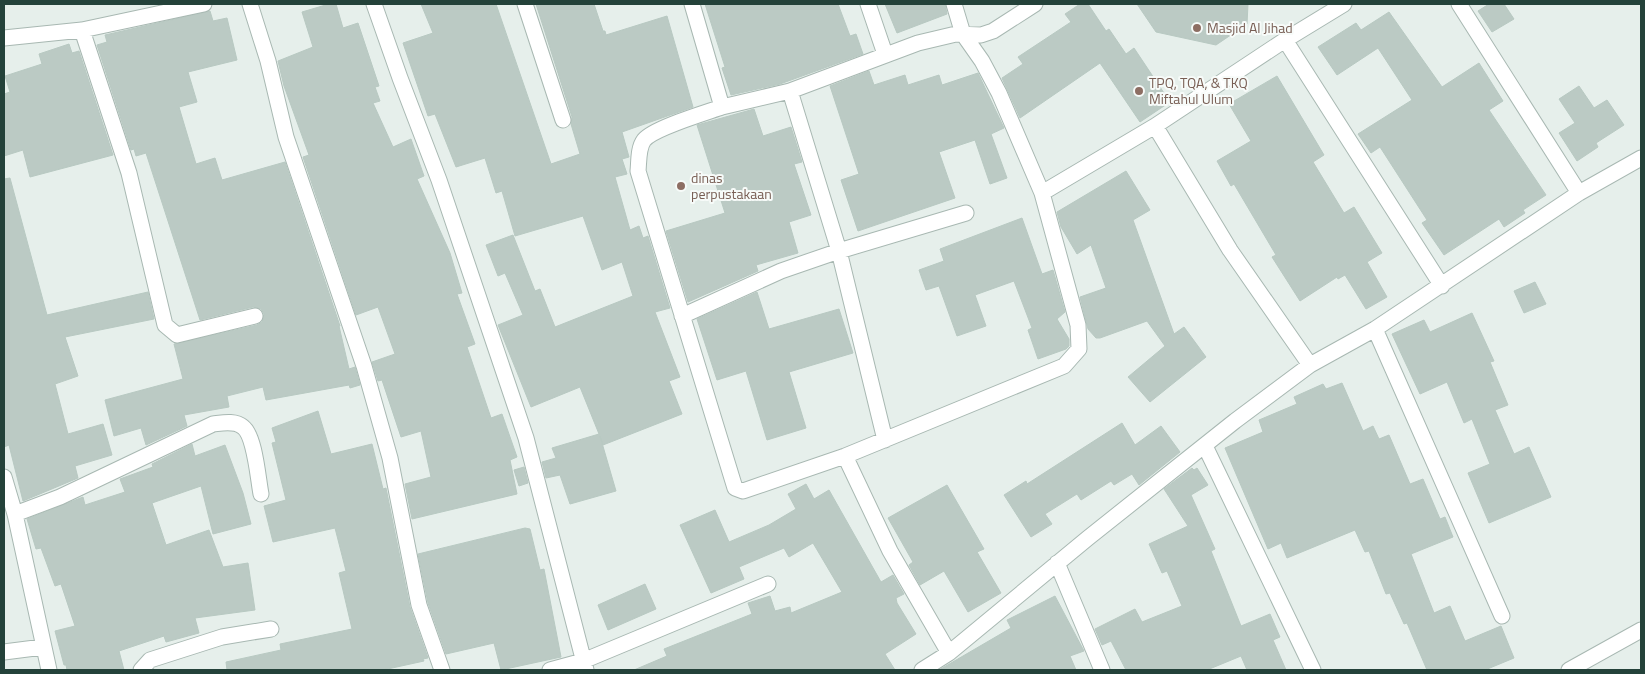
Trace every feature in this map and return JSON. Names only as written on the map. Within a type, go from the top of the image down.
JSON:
[{"type":"street","points":[[4,38],[82,30],[204,4]]},
{"type":"street","points":[[250,4],[268,61],[286,137],[364,366],[390,458],[418,606],[442,670]]},
{"type":"street","points":[[374,4],[400,78],[440,180],[526,438],[585,666]]},
{"type":"street","points":[[525,4],[563,120]]},
{"type":"street","points":[[692,4],[722,107]]},
{"type":"street","points":[[868,4],[885,54]]},
{"type":"street","points":[[954,4],[963,34],[982,61],[999,93],[1042,193],[1078,325],[1079,349],[1064,366],[886,440],[743,492],[735,488],[638,171],[639,152],[644,140],[657,132],[722,107],[790,91],[885,54],[945,36],[963,34],[982,35],[993,31],[1035,4]]},
{"type":"street","points":[[1042,193],[1155,126],[1285,40],[1344,4]]},
{"type":"street","points":[[1459,4],[1579,193]]},
{"type":"street","points":[[82,30],[129,173],[165,326],[176,335],[255,316]]},
{"type":"street","points":[[1285,40],[1442,286]]},
{"type":"street","points":[[790,91],[839,251],[886,440]]},
{"type":"street","points":[[1155,126],[1230,250],[1310,365]]},
{"type":"street","points":[[922,670],[949,653],[1057,563],[1235,421],[1310,365],[1375,329],[1579,193],[1641,158]]},
{"type":"street","points":[[682,316],[781,271],[839,251],[966,213]]},
{"type":"street","points":[[1375,329],[1502,616]]},
{"type":"street","points":[[15,514],[60,497],[213,424],[230,422],[242,426],[249,434],[261,494]]},
{"type":"street","points":[[1205,446],[1313,670]]},
{"type":"street","points":[[845,456],[890,550],[949,653]]},
{"type":"street","points":[[4,477],[15,514],[49,670]]},
{"type":"street","points":[[1057,563],[1102,670]]},
{"type":"street","points":[[550,670],[585,666],[768,584]]},
{"type":"street","points":[[141,670],[150,660],[222,637],[271,629]]},
{"type":"street","points":[[1569,670],[1641,630]]},
{"type":"street","points":[[4,652],[43,647]]},
{"type":"building","points":[[329,4],[336,4],[343,28],[358,23],[379,86],[375,87],[380,101],[373,103],[393,147],[411,139],[424,176],[417,179],[450,253],[462,293],[457,294],[475,344],[467,347],[491,418],[502,414],[517,457],[510,460],[517,494],[412,519],[405,484],[431,477],[421,431],[401,437],[382,380],[378,381],[372,362],[395,354],[378,307],[356,315],[303,157],[309,155],[284,86],[278,61],[313,47],[302,12]]},
{"type":"building","points":[[421,4],[496,4],[551,164],[580,154],[571,124],[572,117],[536,4],[594,4],[606,35],[667,16],[693,107],[622,132],[629,157],[622,159],[627,174],[615,177],[630,230],[639,226],[643,238],[648,236],[670,308],[655,312],[680,377],[669,381],[682,414],[603,445],[600,436],[616,491],[570,504],[560,475],[546,478],[542,462],[556,458],[552,448],[599,434],[580,387],[531,407],[498,325],[523,315],[505,273],[498,276],[486,245],[513,235],[535,291],[540,289],[555,327],[633,296],[622,262],[602,270],[583,216],[515,236],[502,191],[496,193],[485,158],[456,167],[435,114],[428,116],[403,43],[433,33]]},
{"type":"building","points":[[705,4],[838,4],[850,36],[856,34],[863,54],[780,84],[731,95],[722,68],[725,67]]},
{"type":"building","points":[[885,4],[945,4],[947,14],[897,33]]},
{"type":"building","points":[[1080,4],[1088,4],[1106,31],[1109,29],[1126,54],[1134,48],[1170,102],[1140,122],[1100,63],[1020,118],[1002,78],[1023,64],[1018,57],[1071,22],[1065,14]]},
{"type":"building","name":"Masjid Al Jihad","points":[[1137,4],[1248,4],[1247,24],[1216,45],[1156,32]]},
{"type":"building","points":[[1489,4],[1504,4],[1514,19],[1492,32],[1478,11]]},
{"type":"building","points":[[210,11],[213,21],[227,18],[237,60],[188,72],[197,102],[179,107],[196,164],[215,158],[222,180],[285,162],[340,326],[349,369],[355,367],[360,385],[350,388],[349,385],[266,400],[263,387],[227,396],[229,407],[184,415],[187,426],[146,445],[141,428],[114,436],[105,400],[183,379],[174,344],[257,325],[262,322],[264,314],[261,309],[253,307],[200,320],[146,153],[136,156],[134,149],[131,150],[97,45],[107,42],[105,35]]},
{"type":"building","points":[[1389,12],[1442,87],[1479,63],[1503,101],[1489,110],[1546,195],[1523,210],[1525,213],[1504,227],[1499,219],[1444,255],[1422,223],[1427,220],[1380,147],[1371,153],[1358,134],[1412,100],[1378,48],[1337,75],[1318,47],[1356,23],[1361,30]]},
{"type":"building","points":[[69,44],[72,53],[79,51],[113,155],[30,177],[23,150],[4,156],[4,94],[10,92],[5,76],[42,64],[39,54]]},
{"type":"building","points":[[869,71],[874,85],[905,75],[908,85],[939,75],[942,85],[978,73],[1004,128],[991,134],[1007,178],[990,184],[975,140],[939,152],[955,198],[858,231],[841,180],[859,174],[830,86]]},
{"type":"building","points":[[1277,76],[1324,155],[1313,162],[1344,213],[1354,207],[1382,253],[1367,262],[1387,297],[1366,309],[1345,275],[1338,279],[1337,277],[1300,301],[1272,257],[1276,255],[1234,184],[1231,186],[1217,161],[1251,141],[1229,104]]},
{"type":"building","points":[[1579,86],[1594,108],[1607,100],[1624,125],[1596,143],[1598,147],[1577,161],[1559,133],[1575,123],[1559,99]]},
{"type":"building","points":[[754,109],[763,136],[791,127],[802,162],[794,164],[811,215],[789,222],[798,253],[756,265],[758,271],[688,302],[666,231],[725,213],[697,125]]},
{"type":"building","points":[[1126,171],[1150,210],[1133,220],[1174,334],[1184,327],[1206,357],[1150,402],[1128,377],[1165,346],[1147,321],[1100,338],[1096,338],[1088,329],[1080,297],[1106,288],[1091,245],[1077,254],[1061,227],[1057,212]]},
{"type":"building","points":[[10,178],[47,315],[148,292],[154,319],[65,337],[78,376],[55,384],[68,434],[103,424],[112,455],[75,466],[78,478],[23,501],[9,445],[4,447],[4,179]]},
{"type":"building","points":[[1022,218],[1042,274],[1053,270],[1065,312],[1057,319],[1069,339],[1069,346],[1066,349],[1038,359],[1028,330],[1032,328],[1014,281],[975,295],[986,326],[957,336],[939,286],[926,290],[919,270],[944,261],[940,249]]},
{"type":"building","points":[[1535,282],[1546,304],[1524,313],[1514,291]]},
{"type":"building","points":[[757,292],[769,329],[839,309],[853,353],[789,372],[806,428],[767,440],[746,371],[717,380],[697,319]]},
{"type":"building","points":[[1472,313],[1494,361],[1490,362],[1508,405],[1495,410],[1514,454],[1529,447],[1551,497],[1489,523],[1468,473],[1490,464],[1472,419],[1464,423],[1447,382],[1420,394],[1392,334],[1424,320],[1430,332]]},
{"type":"building","points":[[1342,383],[1363,431],[1373,426],[1379,439],[1389,435],[1410,484],[1423,479],[1440,519],[1445,517],[1453,537],[1411,554],[1434,613],[1450,606],[1465,641],[1501,626],[1514,658],[1485,670],[1427,670],[1407,623],[1404,624],[1390,593],[1386,594],[1369,551],[1365,552],[1355,530],[1287,558],[1281,543],[1268,549],[1225,448],[1263,432],[1259,420],[1297,404],[1294,397],[1323,384],[1326,389]]},
{"type":"building","points":[[318,411],[331,454],[372,444],[383,489],[386,488],[410,607],[428,658],[423,659],[424,661],[383,670],[227,670],[226,662],[281,650],[280,644],[352,629],[339,573],[346,571],[335,528],[273,542],[264,506],[286,500],[272,443],[276,442],[272,428]]},
{"type":"building","points":[[1122,423],[1135,445],[1161,426],[1180,452],[1139,485],[1132,474],[1114,485],[1111,481],[1081,500],[1077,494],[1045,514],[1052,524],[1031,537],[1004,495],[1026,481],[1027,484]]},
{"type":"building","points":[[192,444],[195,456],[225,445],[243,493],[251,524],[213,534],[201,486],[152,503],[166,545],[209,530],[223,567],[248,563],[255,610],[195,618],[199,633],[166,642],[164,636],[119,651],[124,670],[67,670],[55,631],[75,626],[61,584],[55,586],[41,548],[36,549],[27,519],[83,497],[85,505],[125,492],[120,479],[153,467],[152,464]]},
{"type":"building","points":[[524,467],[528,483],[519,486],[514,470]]},
{"type":"building","points":[[1192,468],[1194,470],[1197,468],[1208,485],[1191,495],[1215,549],[1211,551],[1241,626],[1270,614],[1280,637],[1273,640],[1286,670],[1247,670],[1241,656],[1207,670],[1126,670],[1111,641],[1102,645],[1095,629],[1135,609],[1142,622],[1182,606],[1167,571],[1162,573],[1149,544],[1188,526],[1164,489]]},
{"type":"building","points":[[806,484],[814,499],[829,490],[881,582],[893,575],[904,594],[896,598],[897,603],[916,634],[885,654],[895,670],[634,670],[667,656],[664,649],[752,614],[748,603],[770,596],[775,611],[790,607],[791,613],[842,592],[813,543],[789,557],[784,548],[739,567],[744,579],[711,593],[680,525],[715,510],[729,542],[769,525],[796,509],[788,494]]},
{"type":"building","points":[[947,485],[984,549],[977,552],[1001,593],[968,612],[944,571],[920,585],[909,565],[913,562],[888,518]]},
{"type":"building","points":[[525,528],[530,529],[540,570],[544,569],[561,657],[501,670],[494,643],[446,654],[428,603],[418,554]]},
{"type":"building","points":[[645,584],[656,609],[608,630],[598,605]]},
{"type":"building","points":[[1055,596],[1084,651],[1070,656],[1076,670],[939,670],[1011,628],[1007,620]]},
{"type":"place","name":"Masjid Al Jihad","points":[[1197,28]]},
{"type":"place","name":"TPQ, TQA, & TKQ Miftahul Ulum","points":[[1139,91]]},
{"type":"place","name":"dinas perpustakaan","points":[[681,186]]}]
